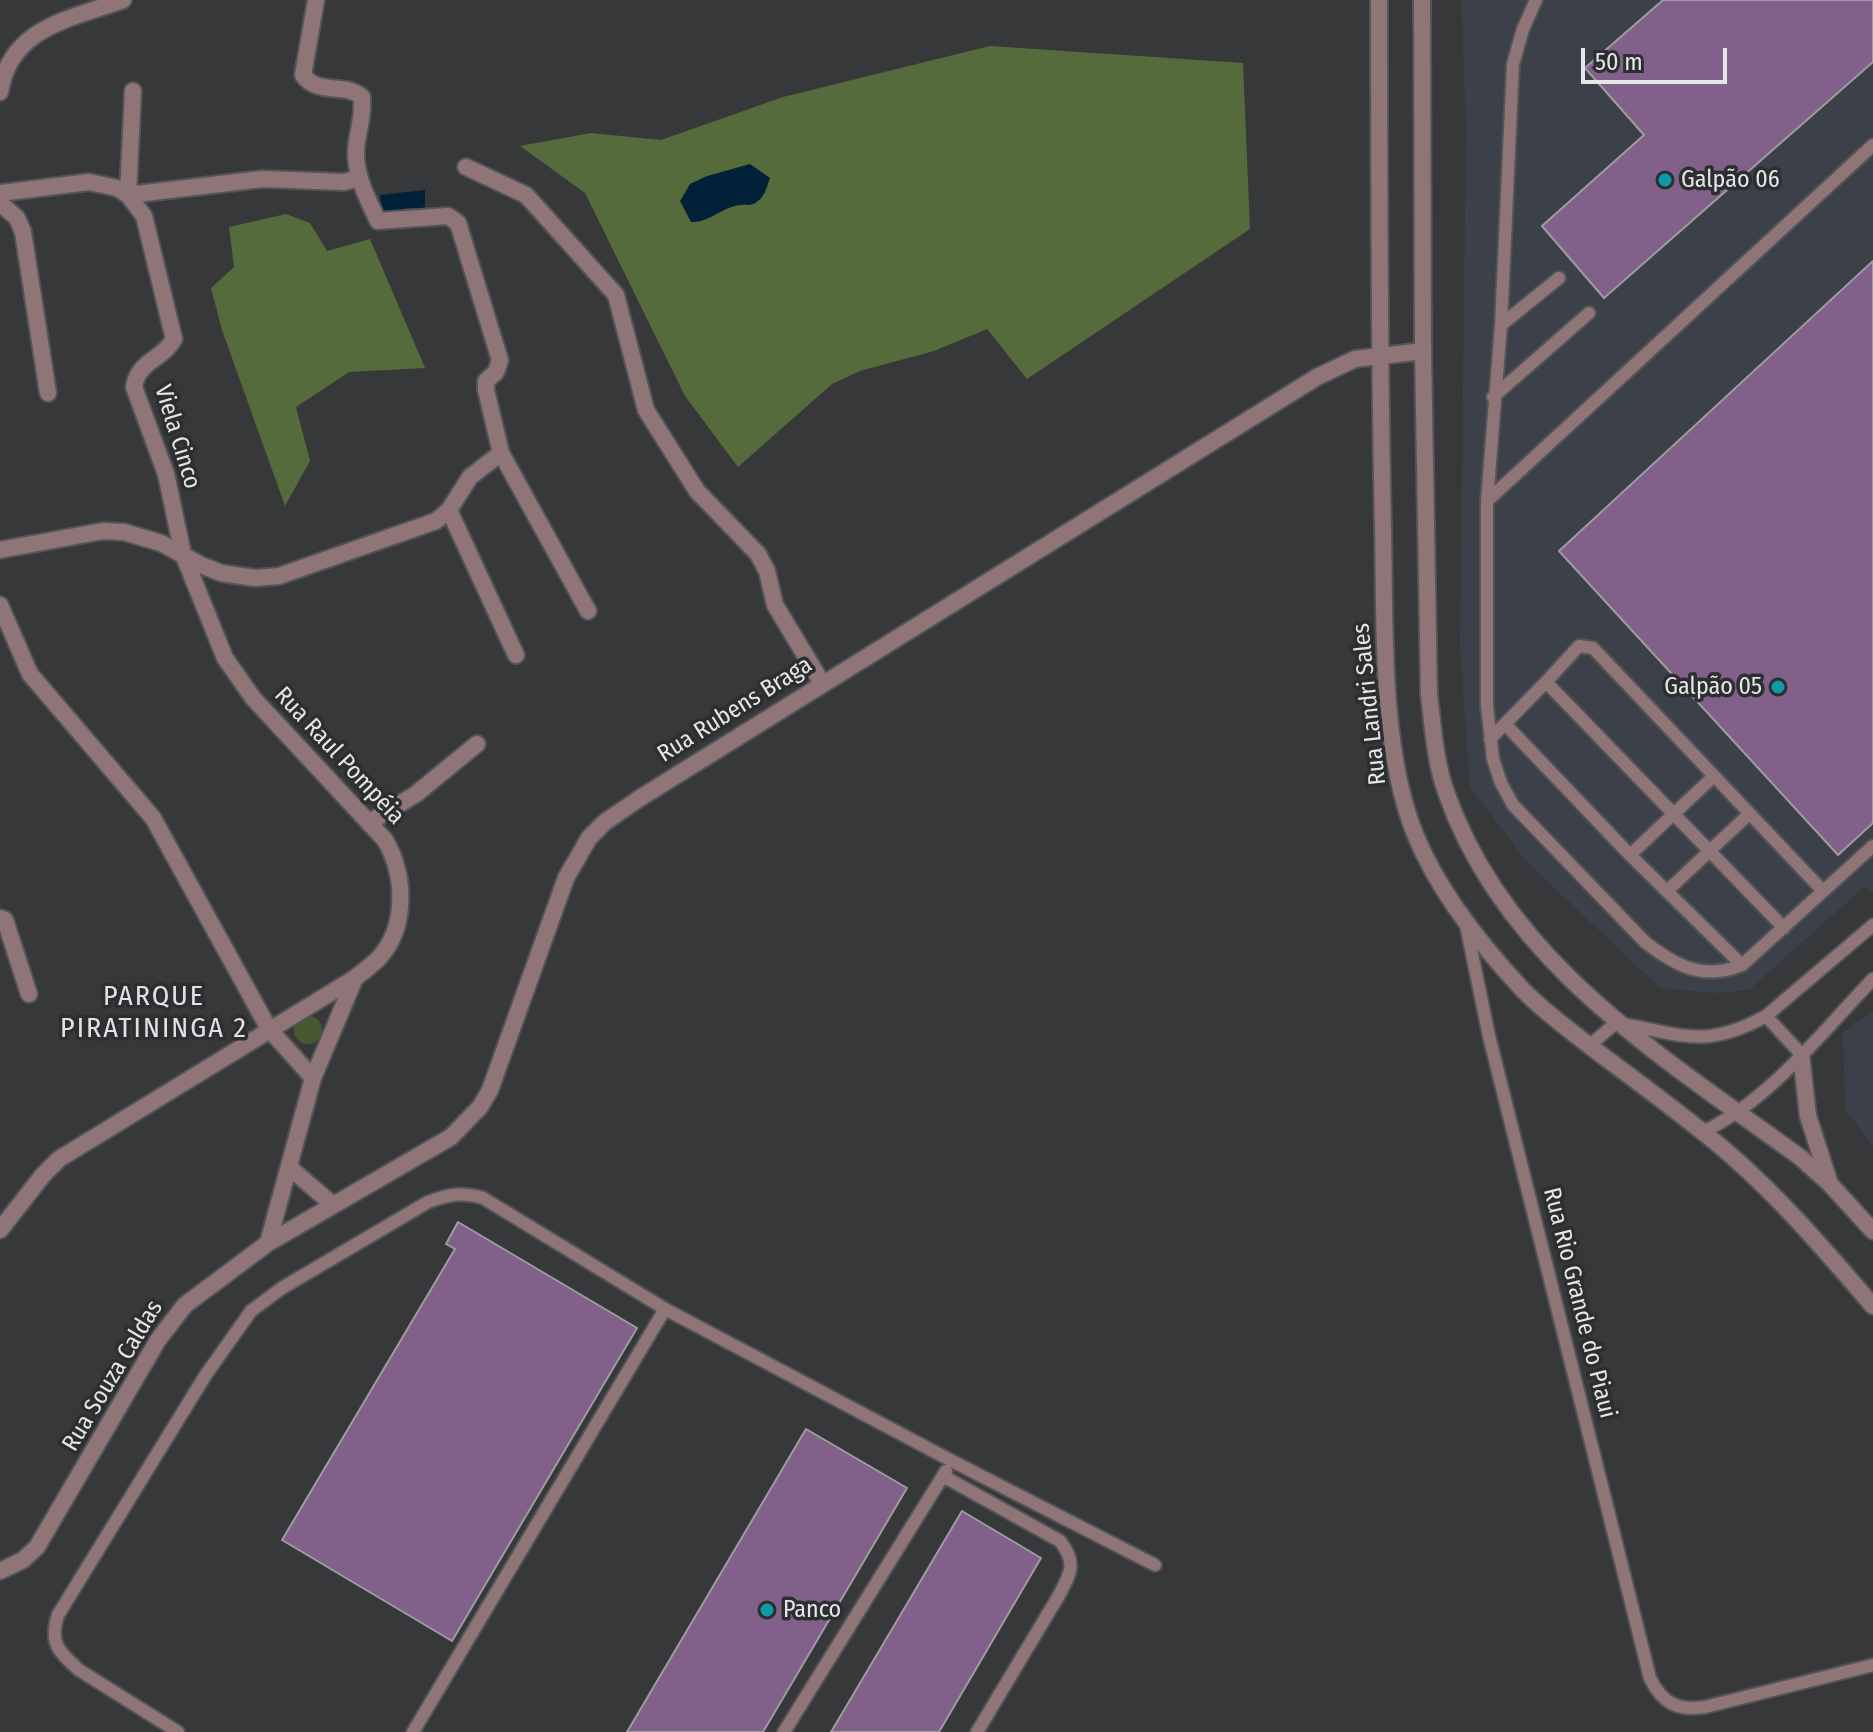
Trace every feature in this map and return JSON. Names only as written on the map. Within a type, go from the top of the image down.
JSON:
[{"type":"street","points":[[0,92],[6,68],[16,51],[31,37],[46,28],[123,0]]},
{"type":"street","points":[[316,0],[303,75],[309,83],[326,89],[356,92],[362,97],[363,117],[356,143],[359,178],[378,221],[448,216],[458,223],[500,360],[496,372],[486,381],[486,390],[501,453],[588,611]]},
{"type":"street","name":"Rua Landri Sales","points":[[1379,0],[1379,355],[1386,667],[1395,754],[1404,800],[1415,834],[1465,922],[1521,988],[1552,1017],[1703,1132],[1778,1199],[1873,1306]]},
{"type":"street","points":[[1422,0],[1423,351],[1429,695],[1434,740],[1445,788],[1462,835],[1496,893],[1541,950],[1616,1023],[1829,1183],[1873,1231]]},
{"type":"street","points":[[128,195],[133,91]]},
{"type":"street","points":[[466,167],[526,195],[616,295],[646,410],[697,491],[758,554],[767,571],[775,605],[822,683]]},
{"type":"street","points":[[0,193],[89,182],[117,188],[128,195],[262,179],[344,182],[359,178]]},
{"type":"street","name":"Viela Cinco","points":[[128,195],[144,216],[174,339],[168,349],[143,366],[134,387],[166,474],[183,554]]},
{"type":"street","points":[[0,203],[17,218],[23,232],[48,393]]},
{"type":"street","name":"Rua Rubens Braga","points":[[268,1243],[451,1137],[480,1107],[490,1090],[566,878],[589,838],[605,822],[822,683],[1317,377],[1355,359],[1423,351]]},
{"type":"street","points":[[0,550],[103,531],[124,532],[142,536],[221,573],[255,578],[279,576],[436,521],[449,510],[470,477],[501,453]]},
{"type":"street","points":[[449,510],[516,655]]},
{"type":"street","name":"Rua Raul Pompéia","points":[[0,1230],[59,1159],[355,978],[379,958],[397,923],[400,903],[396,857],[370,822],[253,698],[225,658],[183,554]]},
{"type":"street","points":[[0,605],[30,674],[153,818],[269,1029],[313,1078]]},
{"type":"street","points":[[370,822],[416,794],[477,744]]},
{"type":"street","points":[[0,918],[5,920],[29,994]]},
{"type":"street","points":[[268,1243],[313,1078],[355,978]]},
{"type":"street","points":[[1801,1054],[1808,1116],[1829,1183]]},
{"type":"street","points":[[289,1167],[332,1204]]},
{"type":"street","name":"Rua Souza Caldas","points":[[0,1571],[23,1560],[37,1547],[158,1340],[185,1305],[268,1243]]},
{"type":"lane","points":[[1536,0],[1523,29],[1513,64],[1501,325],[1487,501],[1487,706],[1493,759],[1501,783],[1513,805],[1645,942],[1662,955],[1702,972],[1725,972],[1742,965],[1873,846]]},
{"type":"lane","points":[[1487,501],[1873,145]]},
{"type":"lane","points":[[1501,325],[1559,278]]},
{"type":"lane","points":[[1493,397],[1589,313]]},
{"type":"lane","points":[[1490,739],[1579,646],[1593,648],[1823,891]]},
{"type":"lane","points":[[1546,682],[1784,928]]},
{"type":"lane","points":[[1505,724],[1630,855],[1742,965]]},
{"type":"lane","points":[[1630,855],[1714,776]]},
{"type":"lane","points":[[1667,891],[1749,814]]},
{"type":"lane","name":"Rua Rio Grande do Piaui","points":[[1465,922],[1489,1036],[1650,1678],[1657,1692],[1677,1707],[1705,1707],[1873,1665]]},
{"type":"lane","points":[[1590,1045],[1616,1023],[1691,1038],[1718,1036],[1747,1027],[1766,1016],[1873,925]]},
{"type":"lane","points":[[1703,1132],[1739,1113],[1873,979]]},
{"type":"lane","points":[[1766,1016],[1801,1054]]},
{"type":"lane","points":[[178,1732],[79,1670],[55,1644],[53,1629],[58,1615],[205,1376],[251,1311],[282,1288],[428,1202],[450,1194],[466,1193],[483,1198],[665,1309],[1155,1565]]},
{"type":"lane","points":[[413,1732],[665,1309]]},
{"type":"lane","points":[[784,1732],[952,1461]]},
{"type":"lane","points":[[943,1476],[1060,1541],[1072,1564],[1058,1597],[977,1732]]},
{"type":"shaded area","points":[[1461,0],[1873,0],[1873,893],[1865,886],[1749,990],[1714,993],[1660,988],[1526,861],[1470,787],[1460,645],[1466,123]]},
{"type":"shaded area","points":[[1873,1011],[1873,1146],[1845,1109],[1843,1033]]},
{"type":"green space","points":[[990,46],[1243,63],[1250,229],[1027,379],[987,329],[934,351],[860,371],[832,384],[738,467],[685,396],[585,193],[520,146],[591,133],[661,140],[783,97]]},
{"type":"green space","points":[[286,214],[310,223],[327,251],[370,239],[425,368],[349,372],[296,407],[310,461],[285,506],[222,330],[211,288],[234,267],[229,227]]},
{"type":"green space","points":[[308,1016],[318,1020],[322,1030],[318,1040],[308,1044],[298,1040],[294,1030],[298,1020]]},
{"type":"water","points":[[750,164],[770,178],[760,199],[753,204],[733,206],[704,220],[691,222],[680,201],[690,184]]},
{"type":"water","points":[[425,190],[425,208],[382,213],[380,195]]},
{"type":"building","name":"Galpão 06","points":[[1663,0],[1873,0],[1873,62],[1604,298],[1542,226],[1644,135],[1585,68]]},
{"type":"building","name":"Galpão 05","points":[[1873,261],[1873,823],[1838,855],[1559,551]]},
{"type":"building","points":[[458,1222],[637,1328],[452,1641],[282,1540],[455,1249],[446,1244]]},
{"type":"building","name":"Panco","points":[[806,1429],[907,1488],[763,1732],[627,1732]]},
{"type":"building","name":"Panco","points":[[962,1511],[1041,1558],[939,1732],[831,1732]]},
{"type":"place","name":"Galpão 06","points":[[1665,180]]},
{"type":"place","name":"Galpão 05","points":[[1778,687]]},
{"type":"place","name":"Panco","points":[[767,1610]]},
{"type":"district","name":"PARQUE PIRATININGA 2","points":[[154,1013]]}]
